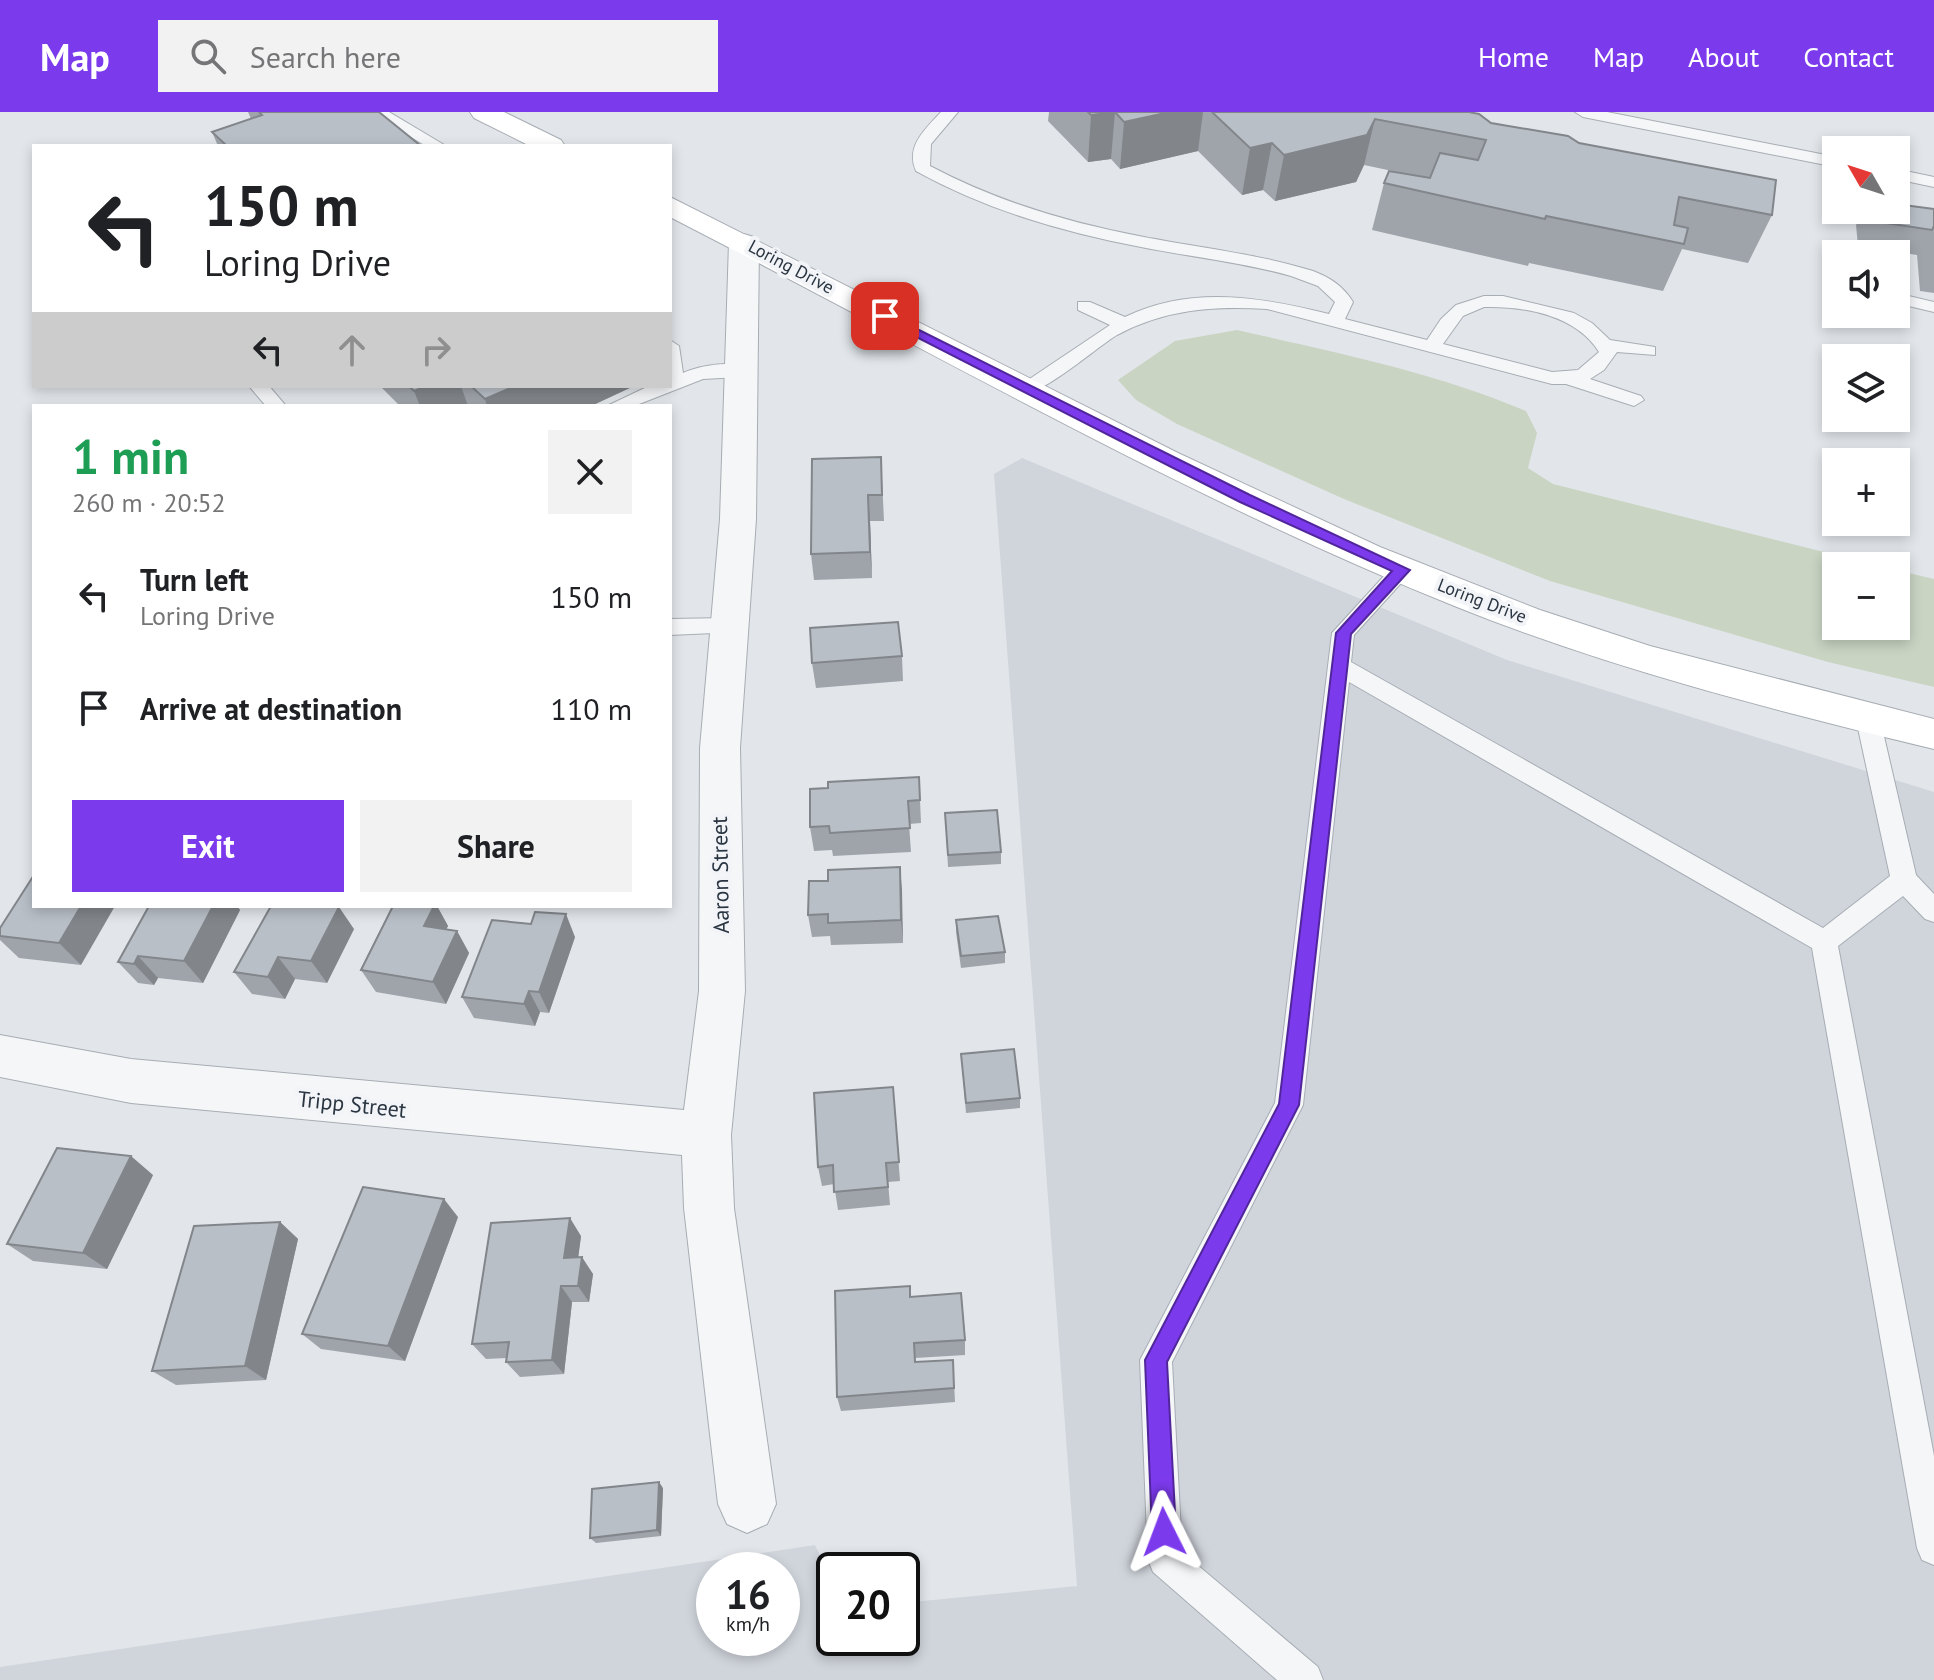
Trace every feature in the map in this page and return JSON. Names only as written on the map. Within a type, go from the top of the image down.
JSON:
[{"type":"street","points":[[483,112],[547,144]]},
{"type":"street","name":"Loring Drive","points":[[672,207],[1245,499],[1402,570],[1473,599],[1625,651],[1868,719],[1934,734]]},
{"type":"street","name":"Aaron Street","points":[[744,243],[738,519],[720,748],[722,991],[706,1135],[709,1208],[747,1504]]},
{"type":"street","name":"Tripp Street","points":[[0,1056],[131,1081],[706,1135]]},
{"type":"lane","points":[[377,112],[434,144]]},
{"type":"lane","points":[[950,112],[920,146],[918,156],[922,168],[943,181],[974,196],[1048,221],[1298,272],[1341,294],[1343,309],[1335,321]]},
{"type":"lane","points":[[1583,112],[1822,159]]},
{"type":"lane","points":[[1910,177],[1934,182]]},
{"type":"lane","points":[[1026,390],[1122,323],[1166,307],[1232,300],[1335,321],[1433,346],[1574,389],[1634,400]]},
{"type":"lane","points":[[1433,346],[1455,314],[1485,300],[1575,320],[1594,330],[1608,352],[1601,364],[1574,389]]},
{"type":"lane","points":[[1910,301],[1934,307]]},
{"type":"lane","points":[[1084,306],[1122,323]]},
{"type":"lane","points":[[1605,345],[1648,351]]},
{"type":"lane","points":[[672,383],[700,373],[740,371]]},
{"type":"lane","points":[[261,388],[274,404]]},
{"type":"lane","points":[[622,404],[660,388]]},
{"type":"lane","points":[[1305,1680],[1165,1560],[1156,1360],[1289,1105],[1342,667],[1343,633],[1402,570]]},
{"type":"lane","points":[[672,627],[728,626]]},
{"type":"lane","points":[[1342,667],[1824,942]]},
{"type":"lane","points":[[1868,719],[1904,880],[1934,911]]},
{"type":"lane","points":[[1824,942],[1904,880]]},
{"type":"lane","points":[[1824,942],[1934,1548]]},
{"type":"shaded area","points":[[1022,458],[1507,660],[1934,792],[1934,1680],[0,1680],[0,1667],[696,1563],[696,1656],[800,1656],[800,1552],[768,1552],[815,1545],[818,1552],[816,1656],[920,1656],[920,1601],[1077,1586],[994,474]]},
{"type":"green space","points":[[1237,330],[1420,374],[1526,411],[1537,433],[1528,468],[1553,484],[1824,552],[1822,640],[1910,640],[1910,573],[1934,579],[1934,687],[1828,662],[1550,581],[1344,499],[1177,424],[1136,400],[1118,380],[1175,341]]},
{"type":"building","points":[[259,112],[379,112],[419,144],[225,144],[212,132],[262,115]]},
{"type":"building","points":[[1088,112],[1115,112],[1091,115]]},
{"type":"building","points":[[1115,112],[1170,112],[1124,122]]},
{"type":"building","points":[[1212,112],[1469,112],[1479,114],[1491,123],[1568,136],[1579,143],[1776,180],[1772,215],[1679,197],[1674,225],[1688,228],[1684,244],[1546,216],[1545,219],[1384,183],[1389,171],[1430,178],[1440,153],[1478,160],[1486,140],[1375,119],[1367,135],[1284,155],[1272,143],[1250,148]]},
{"type":"building","points":[[1910,206],[1934,209],[1932,230],[1893,224],[1910,224]]},
{"type":"building","points":[[473,388],[510,388],[485,399]]},
{"type":"building","points":[[881,457],[882,495],[868,495],[870,552],[811,554],[812,459]]},
{"type":"building","points":[[898,622],[902,656],[812,663],[810,628]]},
{"type":"building","points":[[919,777],[920,800],[908,801],[910,828],[830,833],[829,826],[810,827],[810,789],[828,788],[828,782]]},
{"type":"building","points":[[997,810],[1001,852],[948,855],[945,813]]},
{"type":"building","points":[[900,867],[901,920],[828,923],[828,914],[808,915],[809,881],[828,881],[828,870]]},
{"type":"building","points":[[32,878],[32,908],[80,908],[59,943],[0,936],[0,928]]},
{"type":"building","points":[[148,908],[212,908],[184,961],[138,956],[134,964],[118,962]]},
{"type":"building","points":[[270,908],[338,908],[311,961],[278,957],[268,977],[234,972]]},
{"type":"building","points":[[392,908],[433,908],[424,926],[457,931],[433,982],[361,970]]},
{"type":"building","points":[[535,912],[566,914],[539,992],[529,991],[524,1004],[462,997],[492,920],[531,924]]},
{"type":"building","points":[[998,916],[1005,952],[961,956],[956,920]]},
{"type":"building","points":[[1014,1049],[1020,1098],[966,1103],[961,1054]]},
{"type":"building","points":[[893,1087],[899,1162],[886,1163],[888,1187],[834,1192],[833,1165],[818,1167],[814,1093]]},
{"type":"building","points":[[57,1148],[131,1156],[83,1253],[7,1244]]},
{"type":"building","points":[[363,1187],[444,1199],[388,1346],[302,1334]]},
{"type":"building","points":[[570,1218],[564,1258],[582,1257],[578,1286],[561,1286],[552,1360],[506,1362],[509,1342],[472,1344],[491,1223]]},
{"type":"building","points":[[280,1222],[245,1366],[152,1371],[194,1226]]},
{"type":"building","points":[[910,1286],[910,1297],[961,1293],[965,1340],[914,1343],[915,1362],[953,1360],[954,1388],[837,1397],[835,1291]]},
{"type":"building","points":[[659,1482],[657,1530],[590,1538],[592,1489]]},
{"type":"route","points":[[885,316],[1245,499],[1402,570],[1343,633],[1342,667],[1289,1105],[1156,1360],[1164,1532]]}]
